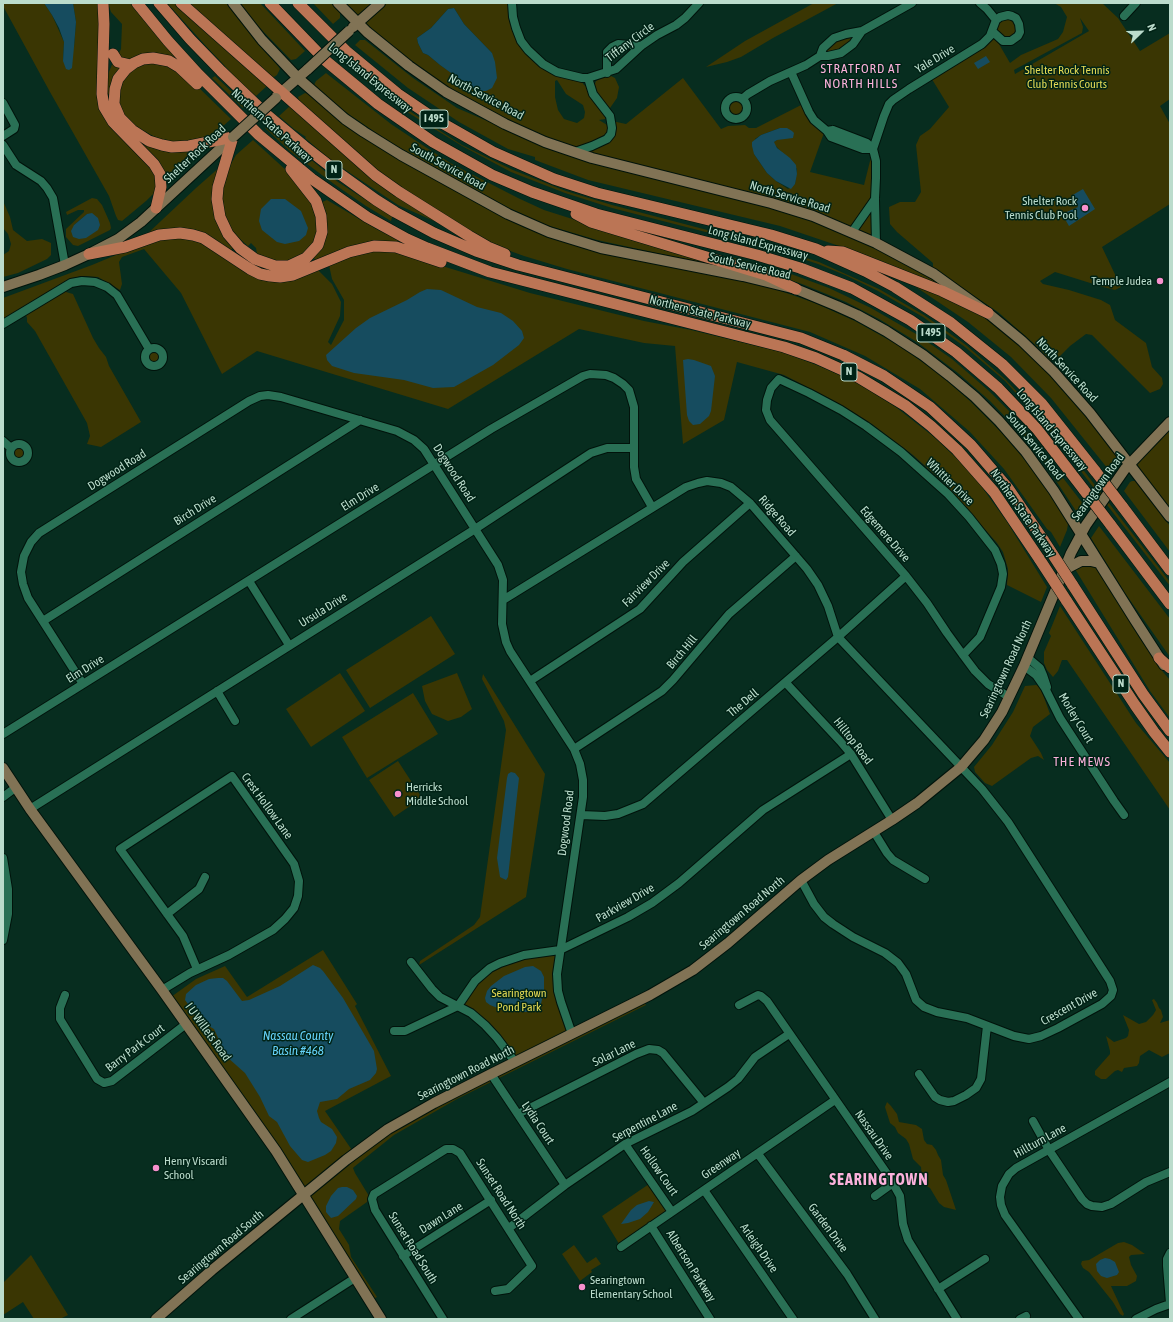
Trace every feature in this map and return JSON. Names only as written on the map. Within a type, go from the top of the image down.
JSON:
[{"type":"highway","points":[[103,3],[104,24],[102,94],[104,107],[113,122],[154,164],[160,174],[161,187],[156,208]]},
{"type":"highway","name":"Northern State Parkway","points":[[137,3],[182,58],[235,113],[276,150],[331,193],[367,217],[407,239],[490,272],[784,347],[816,358],[858,377],[910,409],[961,453],[994,492],[1139,711],[1170,752]]},
{"type":"highway","name":"Northern State Parkway","points":[[159,3],[205,55],[253,102],[304,146],[358,187],[396,212],[455,242],[497,258],[551,274],[780,332],[823,346],[864,365],[921,400],[967,441],[1008,488],[1143,694],[1170,731]]},
{"type":"highway","points":[[181,3],[278,95],[364,166],[399,192],[478,242],[520,259],[551,274]]},
{"type":"highway","name":"Long Island Expressway","points":[[270,3],[326,61],[396,117],[433,142],[492,174],[532,192],[596,214],[790,264],[842,284],[882,304],[920,326],[943,342],[994,384],[1033,425],[1170,604]]},
{"type":"highway","name":"Long Island Expressway","points":[[298,3],[346,51],[398,94],[441,123],[493,152],[554,179],[597,193],[763,234],[816,249],[865,271],[895,287],[951,323],[1011,372],[1039,400],[1064,430],[1170,570]]},
{"type":"highway","points":[[113,54],[118,62],[131,65]]},
{"type":"highway","points":[[235,113],[209,96],[183,71],[169,61],[148,58],[139,61],[124,71],[116,84],[114,104],[120,118],[137,134],[155,143],[172,147],[189,146],[233,137],[217,193],[219,211],[224,228],[235,243],[250,256],[271,265],[289,266],[306,258],[315,249],[322,232],[322,220],[318,206],[312,196],[276,150]]},
{"type":"highway","points":[[532,192],[591,222],[766,275],[796,289]]},
{"type":"highway","points":[[89,254],[125,248],[159,235],[180,233],[193,234],[203,238],[250,269],[260,274],[270,276],[280,277],[293,274],[355,250],[381,245],[396,246],[457,268],[490,272]]},
{"type":"highway","points":[[816,249],[843,252],[942,291],[988,313]]},
{"type":"highway","points":[[1159,658],[1170,668]]},
{"type":"main road","name":"South Service Road","points":[[233,3],[262,40],[298,78],[345,119],[382,144],[489,204],[528,224],[602,248],[743,276],[796,289],[837,306],[886,331],[923,355],[958,382],[991,413],[1020,444],[1048,481],[1159,658],[1170,673]]},
{"type":"main road","name":"North Service Road","points":[[338,3],[358,23],[409,66],[446,92],[505,124],[545,142],[575,152],[629,168],[771,203],[813,216],[876,243],[934,274],[988,313],[1022,341],[1054,372],[1081,402],[1170,517]]},
{"type":"main road","name":"Shelter Rock Road","points":[[3,286],[65,265],[124,235],[156,208],[380,3]]},
{"type":"main road","name":"Searingtown Road","points":[[1081,534],[1094,513],[1130,464],[1170,422]]},
{"type":"main road","name":"Searingtown Road North","points":[[304,1195],[346,1160],[388,1129],[434,1103],[650,994],[693,970],[728,943],[801,880],[828,860],[874,832],[934,790],[961,767],[989,734],[1026,662],[1064,570],[1081,534]]},
{"type":"main road","points":[[1064,570],[1081,561],[1099,563]]},
{"type":"main road","name":"I U Willets Road","points":[[3,768],[15,788],[162,990],[276,1151],[381,1319]]},
{"type":"main road","name":"Searingtown Road South","points":[[158,1318],[212,1270],[304,1195]]},
{"type":"street","name":"Tiffany Circle","points":[[512,3],[512,13],[516,28],[521,41],[528,50],[543,64],[557,72],[566,75],[588,78],[612,72],[641,46],[657,35],[676,25],[699,3]]},
{"type":"street","points":[[688,3],[691,12]]},
{"type":"street","points":[[820,56],[823,48],[834,38],[846,34],[862,32],[912,3]]},
{"type":"street","points":[[980,3],[988,9],[996,20],[1004,15],[1012,16],[1016,18],[1020,24],[1020,32],[1015,39],[1007,41],[999,39],[992,32]]},
{"type":"street","points":[[1124,16],[1136,3]]},
{"type":"street","name":"Yale Drive","points":[[876,243],[876,161],[873,149],[889,104],[909,88],[982,44],[990,36],[996,20]]},
{"type":"street","points":[[742,98],[770,81],[803,67],[820,56],[842,53],[853,44],[862,32]]},
{"type":"street","points":[[607,73],[608,52],[612,47],[618,44],[641,46]]},
{"type":"street","points":[[791,72],[814,120],[827,131],[833,130],[867,142],[873,149]]},
{"type":"street","points":[[575,152],[606,139],[611,134],[612,121],[610,116],[593,94],[588,78]]},
{"type":"street","points":[[3,103],[15,125],[14,129],[3,136]]},
{"type":"street","points":[[3,145],[16,165],[41,181],[53,198],[65,265]]},
{"type":"street","points":[[852,232],[875,199]]},
{"type":"street","points":[[3,324],[71,283],[82,281],[95,282],[107,287],[117,295],[149,349]]},
{"type":"street","name":"Elm Drive","points":[[3,734],[434,464],[572,381],[583,376],[590,374],[606,375],[614,378],[629,390],[634,407],[634,467],[636,479],[652,507]]},
{"type":"street","name":"Edgemere Drive","points":[[779,379],[771,388],[767,400],[766,410],[770,420],[906,576],[928,603],[947,633],[981,678],[1009,697]]},
{"type":"street","name":"Whittier Drive","points":[[779,379],[841,410],[866,426],[901,452],[948,494],[969,517],[995,550],[1001,564],[1001,587],[980,637],[963,655]]},
{"type":"street","name":"Dogwood Road","points":[[83,684],[28,598],[23,584],[21,572],[24,556],[31,542],[39,533],[249,401],[260,396],[268,395],[281,397],[397,431],[407,436],[424,449],[500,570],[503,580],[503,634],[510,651],[574,749],[580,764],[583,780],[580,815],[557,974],[558,990],[572,1034]]},
{"type":"street","name":"Birch Drive","points":[[43,621],[360,420]]},
{"type":"street","points":[[3,441],[11,448]]},
{"type":"street","name":"Ursula Drive","points":[[30,809],[475,528],[590,453],[606,448],[634,448]]},
{"type":"street","name":"Ridge Road","points":[[503,600],[686,487],[698,482],[707,481],[721,483],[731,487],[750,503],[807,568],[818,585],[828,606],[838,638],[961,767]]},
{"type":"street","name":"Fairview Drive","points":[[530,681],[640,609],[683,562],[750,503]]},
{"type":"street","name":"Birch Hill","points":[[574,749],[662,691],[729,614],[796,556]]},
{"type":"street","name":"The Dell","points":[[580,815],[605,816],[618,814],[643,804],[838,638],[906,576]]},
{"type":"street","points":[[249,581],[290,645]]},
{"type":"street","name":"Morley Court","points":[[1026,662],[1040,668],[1048,694],[1060,718],[1124,814]]},
{"type":"street","name":"Hilltop Road","points":[[786,683],[851,754],[892,820]]},
{"type":"street","points":[[217,691],[235,721]]},
{"type":"street","name":"Parkview Drive","points":[[458,1006],[475,981],[486,971],[500,962],[524,955],[560,950],[628,917],[652,903],[679,883],[763,810],[851,754]]},
{"type":"street","name":"Crescent Drive","points":[[801,880],[814,904],[832,924],[853,937],[885,952],[898,963],[906,974],[916,1000],[924,1008],[967,1018],[1021,1038],[1029,1039],[1041,1036],[1102,1004],[1111,996],[1112,986],[1106,973],[1008,822],[982,789],[961,767]]},
{"type":"street","name":"Crest Hollow Lane","points":[[162,990],[197,969],[229,955],[273,930],[294,908],[298,896],[299,881],[294,864],[232,776],[120,848],[183,936],[197,969]]},
{"type":"street","points":[[3,797],[15,788]]},
{"type":"street","points":[[874,832],[893,860],[925,879]]},
{"type":"street","points":[[3,858],[8,889],[8,914],[3,940]]},
{"type":"street","points":[[168,914],[199,889],[205,877]]},
{"type":"street","points":[[411,962],[440,997],[458,1006],[486,1025],[515,1062]]},
{"type":"street","name":"Barry Park Court","points":[[65,995],[60,1008],[60,1019],[97,1079],[104,1083],[112,1082],[186,1024]]},
{"type":"street","name":"Nassau Drive","points":[[740,1005],[755,996],[761,996],[767,1001],[893,1183],[900,1196],[903,1224],[908,1240],[957,1319]]},
{"type":"street","points":[[394,1031],[405,1031],[458,1006]]},
{"type":"street","points":[[919,1074],[935,1097],[948,1102],[954,1101],[966,1095],[976,1088],[982,1080],[987,1026]]},
{"type":"street","name":"Serpentine Lane","points":[[508,1228],[565,1185],[625,1144],[686,1114],[728,1087],[738,1079],[751,1062],[761,1053],[789,1034]]},
{"type":"street","name":"Solar Lane","points":[[518,1114],[636,1054],[649,1049],[658,1050],[663,1053],[704,1103]]},
{"type":"street","name":"Lydia Court","points":[[491,1074],[565,1185]]},
{"type":"street","name":"Hillturn Lane","points":[[1079,1319],[1008,1219],[1001,1205],[1000,1197],[1002,1186],[1009,1174],[1016,1168],[1170,1082]]},
{"type":"street","name":"Greenway","points":[[621,1247],[835,1100]]},
{"type":"street","points":[[1033,1121],[1049,1150],[1082,1199],[1087,1204],[1092,1206],[1102,1207],[1111,1204],[1146,1182],[1170,1172]]},
{"type":"street","name":"Hollow Court","points":[[625,1144],[672,1212]]},
{"type":"street","name":"Sunset Road North","points":[[440,1152],[446,1149],[453,1149],[457,1151],[491,1200],[532,1266],[508,1289],[495,1291]]},
{"type":"street","name":"Sunset Road South","points":[[440,1152],[379,1190],[373,1196],[372,1205],[443,1319]]},
{"type":"street","name":"Garden Drive","points":[[758,1154],[847,1274],[875,1319]]},
{"type":"street","points":[[875,1196],[893,1183]]},
{"type":"street","name":"Arleigh Drive","points":[[704,1190],[793,1319]]},
{"type":"street","name":"Dawn Lane","points":[[403,1256],[491,1200]]},
{"type":"street","name":"Albertson Parkway","points":[[651,1226],[710,1319]]},
{"type":"street","points":[[1136,1319],[1170,1304],[1167,1259],[1170,1253]]},
{"type":"street","points":[[938,1288],[986,1259]]},
{"type":"street","points":[[291,1319],[355,1278]]},
{"type":"green space","points":[[3,3],[44,3],[52,15],[64,42],[63,61],[74,47],[76,22],[73,3],[98,3],[101,25],[98,90],[156,174],[157,183],[155,192],[122,221],[118,220],[109,196],[50,92],[3,6]]},
{"type":"green space","points":[[108,3],[131,3],[176,56],[174,60],[132,61],[121,59],[119,53],[121,49],[122,24],[111,12]]},
{"type":"green space","points":[[167,3],[178,3],[268,85],[256,96],[242,84]]},
{"type":"green space","points":[[189,3],[227,3],[260,46],[278,66],[280,69],[277,75],[274,77],[271,76]]},
{"type":"green space","points":[[240,3],[260,3],[305,51],[296,59],[291,60],[254,22]]},
{"type":"green space","points":[[313,3],[331,3],[340,13],[340,18],[333,24]]},
{"type":"green space","points":[[338,3],[512,3],[516,28],[543,64],[582,82],[589,88],[594,86],[596,81],[601,78],[609,75],[615,78],[619,87],[617,98],[605,119],[599,120],[612,128],[612,121],[626,124],[683,78],[721,129],[728,126],[745,125],[749,128],[756,128],[805,103],[825,130],[810,172],[864,185],[873,149],[875,199],[852,232],[590,154],[589,150],[575,152],[446,92]],"holes":[[[454,8],[464,24],[492,53],[478,91],[423,53],[418,43],[417,38],[431,28],[448,9]],[[557,80],[566,94],[583,105],[585,112],[584,118],[577,123],[564,119],[558,110],[555,97],[555,81]],[[780,128],[777,140],[774,144],[797,169],[795,184],[788,189],[767,173],[754,154],[755,139],[761,135]]]},
{"type":"green space","points":[[814,3],[838,3],[741,57],[706,67],[745,41]]},
{"type":"green space","name":"Shelter Rock Tennis Club Tennis Courts","points":[[1054,3],[1102,3],[1118,18],[1140,51],[1170,33],[1170,99],[1160,106],[1170,124],[1170,204],[1102,247],[1121,287],[1115,290],[1055,272],[1040,281],[1043,284],[1101,300],[1110,305],[1115,320],[1146,343],[1152,367],[1162,378],[1163,384],[1160,389],[1150,393],[1092,335],[1086,334],[1070,346],[1059,357],[1055,357],[1050,361],[1040,349],[998,312],[933,268],[933,263],[897,232],[890,224],[889,207],[900,202],[915,202],[921,192],[916,145],[920,136],[930,129],[949,107],[930,76],[982,44],[1004,15],[1019,24],[1011,41],[992,32],[1010,63],[1021,55],[1058,39],[1063,32],[1067,17],[1061,7]],"holes":[[[1080,18],[1089,31],[1015,74],[1014,70],[1082,33],[1083,27]]]},
{"type":"green space","points":[[862,31],[853,44],[828,56],[823,48],[834,38]]},
{"type":"green space","points":[[360,40],[365,40],[413,78],[457,108],[499,126],[783,209],[842,231],[895,256],[946,288],[848,249],[780,226],[588,180],[535,160],[535,157],[508,149],[459,122],[408,88],[355,45]]},
{"type":"green space","points":[[114,60],[125,66],[112,93],[105,95],[108,74]]},
{"type":"green space","points":[[344,61],[408,110],[462,145],[513,170],[566,191],[612,205],[772,247],[819,262],[879,289],[924,315],[966,345],[1006,380],[1050,427],[1170,582],[1170,586],[1048,429],[1005,381],[965,347],[923,317],[878,291],[818,264],[772,249],[612,208],[565,193],[511,172],[462,146],[407,112],[343,62]]},
{"type":"green space","points":[[142,63],[167,64],[193,82],[231,119],[212,136],[184,143],[161,140],[136,127],[124,114],[119,101],[118,90],[122,79],[130,70]]},
{"type":"green space","points":[[326,73],[391,124],[427,148],[452,164],[518,198],[544,210],[702,260],[702,263],[597,240],[546,225],[507,207],[391,143],[341,109],[314,85],[316,81]]},
{"type":"green space","points":[[215,76],[246,105],[243,108],[212,78]]},
{"type":"green space","points":[[305,93],[309,94],[335,117],[392,154],[523,227],[585,249],[745,280],[775,289],[815,303],[855,321],[898,345],[938,373],[970,401],[1001,432],[1025,460],[1047,490],[1068,524],[1060,547],[1051,532],[1047,529],[1004,469],[970,432],[920,389],[865,356],[810,332],[567,269],[488,243],[392,181],[356,154],[299,101],[298,97]]},
{"type":"green space","points":[[736,97],[744,100],[747,108],[744,116],[736,119],[728,116],[725,108],[728,100]]},
{"type":"green space","points":[[290,106],[435,219],[434,221],[398,205],[332,161],[305,138],[306,137],[279,116]]},
{"type":"green space","points":[[269,125],[338,182],[392,217],[391,221],[334,184],[291,152],[265,128]]},
{"type":"green space","points":[[133,135],[197,149],[199,152],[167,181],[165,175]]},
{"type":"green space","points":[[253,140],[299,182],[319,217],[316,242],[298,258],[282,262],[257,254],[256,248],[251,243],[248,246],[234,234],[225,216],[223,183],[227,171],[236,155]]},
{"type":"green space","points":[[221,166],[217,183],[233,248],[229,252],[210,238],[145,236],[196,188]]},
{"type":"green space","points":[[92,198],[97,199],[102,205],[111,228],[110,230],[78,246],[73,245],[66,237],[66,229],[84,212],[84,210],[78,210],[67,215],[66,212]],"holes":[[[87,214],[98,230],[74,225]]]},
{"type":"green space","points":[[327,200],[378,230],[401,241],[400,244],[317,262],[313,257],[322,202]]},
{"type":"green space","points":[[3,201],[10,217],[13,230],[27,241],[42,239],[51,243],[51,255],[47,259],[18,273],[3,277],[3,255],[9,251],[11,244],[8,234],[3,228]]},
{"type":"green space","points":[[873,204],[874,238],[857,229]]},
{"type":"green space","points":[[173,236],[201,241],[256,276],[317,269],[332,284],[341,302],[340,316],[328,342],[331,345],[344,320],[344,300],[332,279],[329,265],[358,252],[382,248],[530,293],[785,353],[819,366],[858,383],[897,408],[934,437],[971,472],[1007,522],[1047,587],[1041,602],[1007,585],[1008,569],[1003,552],[997,543],[944,483],[913,455],[872,424],[836,402],[784,375],[737,362],[724,420],[683,444],[675,346],[644,343],[579,329],[448,409],[257,351],[222,374],[181,293],[144,249],[122,257],[119,262],[122,284],[120,290],[98,277],[81,276],[68,280],[3,320],[3,298],[92,265],[140,245]]},
{"type":"green space","points":[[727,256],[783,271],[829,288],[871,308],[916,334],[952,359],[989,391],[1018,420],[1084,505],[1078,513],[1045,464],[1017,429],[990,401],[958,373],[917,342],[879,319],[846,302],[802,284],[726,258]]},
{"type":"green space","points":[[910,283],[978,312],[1014,340],[1043,367],[1074,400],[1117,457],[1108,469],[1051,398],[1011,357],[968,322]]},
{"type":"green space","points":[[65,291],[73,294],[93,338],[106,357],[109,366],[141,422],[101,447],[87,444],[90,436],[87,423],[35,331],[27,322],[26,315],[28,313]]},
{"type":"green space","points":[[150,348],[158,348],[163,353],[161,364],[158,366],[150,366],[145,361],[145,353]]},
{"type":"green space","points":[[1170,422],[1170,516],[1130,464]]},
{"type":"green space","points":[[19,444],[23,445],[27,449],[27,457],[23,461],[19,462],[15,461],[11,457],[10,453],[11,449],[15,445]]},
{"type":"green space","points":[[1132,481],[1136,481],[1170,526],[1170,552],[1124,491]]},
{"type":"green space","points":[[1099,526],[1170,619],[1170,657],[1125,593],[1091,538]]},
{"type":"green space","points":[[1080,564],[1097,567],[1139,637],[1170,680],[1170,718],[1150,691],[1075,569]]},
{"type":"green space","points":[[1060,606],[1136,723],[1170,763],[1170,810],[1067,660],[1062,660],[1058,671],[1053,677],[1047,670],[1044,663],[1044,652],[1051,636],[1049,633]]},
{"type":"green space","points":[[431,616],[455,654],[370,708],[346,670]]},
{"type":"green space","points":[[340,673],[365,711],[311,747],[286,709]]},
{"type":"green space","points":[[457,673],[472,709],[461,717],[448,721],[432,714],[425,701],[422,686]]},
{"type":"green space","points":[[483,674],[545,774],[526,897],[419,965],[420,961],[474,925],[480,917],[506,730],[504,721],[482,679]]},
{"type":"green space","points":[[1025,686],[1039,686],[1042,692],[1050,714],[1033,727],[1030,736],[1044,760],[1038,756],[1031,758],[992,786],[985,783],[975,772],[974,767],[992,745],[1013,712]]},
{"type":"green space","points":[[413,693],[438,734],[367,778],[342,737]]},
{"type":"green space","points":[[398,761],[422,798],[394,817],[369,780]]},
{"type":"green space","name":"Searingtown Pond Park","points":[[323,950],[357,1004],[355,1006],[391,1076],[325,1111],[354,1153],[516,1061],[506,1044],[492,1028],[464,1005],[476,983],[494,968],[509,960],[540,955],[556,956],[555,970],[571,1033],[642,997],[646,1005],[457,1099],[394,1135],[353,1168],[369,1196],[367,1202],[340,1221],[339,1229],[349,1245],[351,1257],[377,1297],[371,1300],[171,997],[196,979],[225,966],[247,997]]},
{"type":"green space","points":[[1154,999],[1161,1010],[1163,1017],[1160,1023],[1170,1020],[1170,1053],[1162,1057],[1149,1050],[1140,1056],[1137,1066],[1124,1068],[1122,1072],[1118,1070],[1115,1071],[1106,1079],[1101,1079],[1095,1075],[1095,1071],[1110,1054],[1106,1036],[1114,1042],[1126,1038],[1129,1030],[1123,1015],[1139,1024],[1146,1022],[1156,1010],[1152,1000]]},
{"type":"green space","points":[[887,1102],[897,1114],[899,1122],[916,1125],[922,1129],[924,1140],[927,1144],[932,1145],[936,1150],[941,1160],[943,1175],[956,1210],[944,1207],[939,1203],[930,1188],[925,1185],[922,1180],[921,1167],[913,1159],[909,1144],[890,1123],[885,1107]]},
{"type":"green space","points":[[652,1182],[672,1212],[621,1247],[602,1216]]},
{"type":"green space","points":[[1124,1242],[1132,1245],[1145,1254],[1131,1255],[1129,1257],[1131,1265],[1137,1276],[1136,1281],[1127,1286],[1111,1286],[1124,1314],[1123,1316],[1081,1264],[1082,1261],[1089,1260],[1118,1243]]},
{"type":"green space","points":[[574,1245],[587,1263],[596,1257],[601,1264],[591,1270],[592,1272],[580,1281],[562,1254]]},
{"type":"green space","points":[[31,1255],[68,1315],[60,1319],[34,1319],[23,1302],[3,1315],[3,1283]]},
{"type":"water","points":[[44,3],[73,3],[76,22],[72,68],[69,70],[66,69],[63,61],[64,42],[59,28]]},
{"type":"water","points":[[454,8],[464,24],[492,53],[497,78],[492,88],[486,91],[478,91],[465,83],[428,55],[423,53],[418,43],[417,38],[431,28],[448,9]]},
{"type":"water","points":[[986,56],[990,62],[978,69],[974,63]]},
{"type":"water","points":[[780,128],[787,128],[794,133],[793,138],[777,140],[774,142],[777,148],[790,158],[796,165],[797,174],[795,184],[791,189],[776,181],[767,173],[754,154],[752,146],[752,142],[761,135]]},
{"type":"water","name":"Shelter Rock Tennis Club Pool","points":[[1083,189],[1095,209],[1069,226],[1062,214],[1078,207],[1071,196]]},
{"type":"water","points":[[271,199],[285,199],[301,211],[308,228],[306,235],[299,241],[285,244],[277,242],[262,230],[259,221],[261,209]]},
{"type":"water","points":[[92,213],[98,218],[100,225],[98,230],[86,238],[79,239],[73,237],[71,231],[74,225],[87,214]]},
{"type":"water","points":[[427,289],[441,290],[477,307],[501,313],[513,321],[522,331],[524,338],[519,345],[493,365],[454,387],[433,388],[404,380],[354,373],[332,366],[327,360],[326,355],[356,328],[370,318]]},
{"type":"water","points":[[688,359],[711,366],[715,376],[711,411],[709,416],[700,424],[693,425],[689,421],[687,415],[683,360]]},
{"type":"water","points":[[511,772],[515,773],[519,778],[508,877],[506,880],[500,877],[497,858],[507,778],[508,774]]},
{"type":"water","name":"Nassau County Basin #468","points":[[313,965],[323,971],[343,998],[374,1051],[377,1069],[376,1073],[370,1080],[349,1089],[337,1099],[320,1102],[317,1111],[319,1118],[321,1122],[332,1129],[337,1137],[336,1143],[331,1151],[308,1162],[302,1160],[290,1146],[277,1122],[269,1116],[260,1097],[245,1073],[227,1057],[214,1029],[205,1024],[196,1015],[185,1000],[186,994],[196,985],[209,979],[223,978],[242,1001],[249,1000],[280,986]]},
{"type":"water","points":[[533,966],[541,971],[544,977],[544,991],[540,1008],[537,1011],[525,1012],[500,1009],[486,1002],[485,998],[487,991],[504,976],[525,967]]},
{"type":"water","points":[[347,1187],[353,1190],[357,1196],[356,1199],[338,1216],[331,1218],[326,1212],[326,1206],[331,1196],[338,1188]]},
{"type":"water","points":[[649,1201],[654,1202],[648,1212],[640,1219],[621,1224],[631,1210],[637,1205]]},
{"type":"water","points":[[1105,1258],[1115,1262],[1119,1272],[1117,1275],[1107,1278],[1101,1276],[1097,1271],[1096,1264]]},
{"type":"place","name":"Shelter Rock Tennis Club Pool","points":[[1085,208]]},
{"type":"place","name":"Temple Judea","points":[[1160,281]]},
{"type":"place","name":"Herricks Middle School","points":[[398,794]]},
{"type":"place","name":"Henry Viscardi School","points":[[156,1168]]},
{"type":"place","name":"Searingtown Elementary School","points":[[582,1287]]},
{"type":"district","name":"STRATFORD AT NORTH HILLS","points":[[861,76]]},
{"type":"district","name":"THE MEWS","points":[[1082,762]]},
{"type":"district","name":"SEARINGTOWN","points":[[879,1180]]}]
